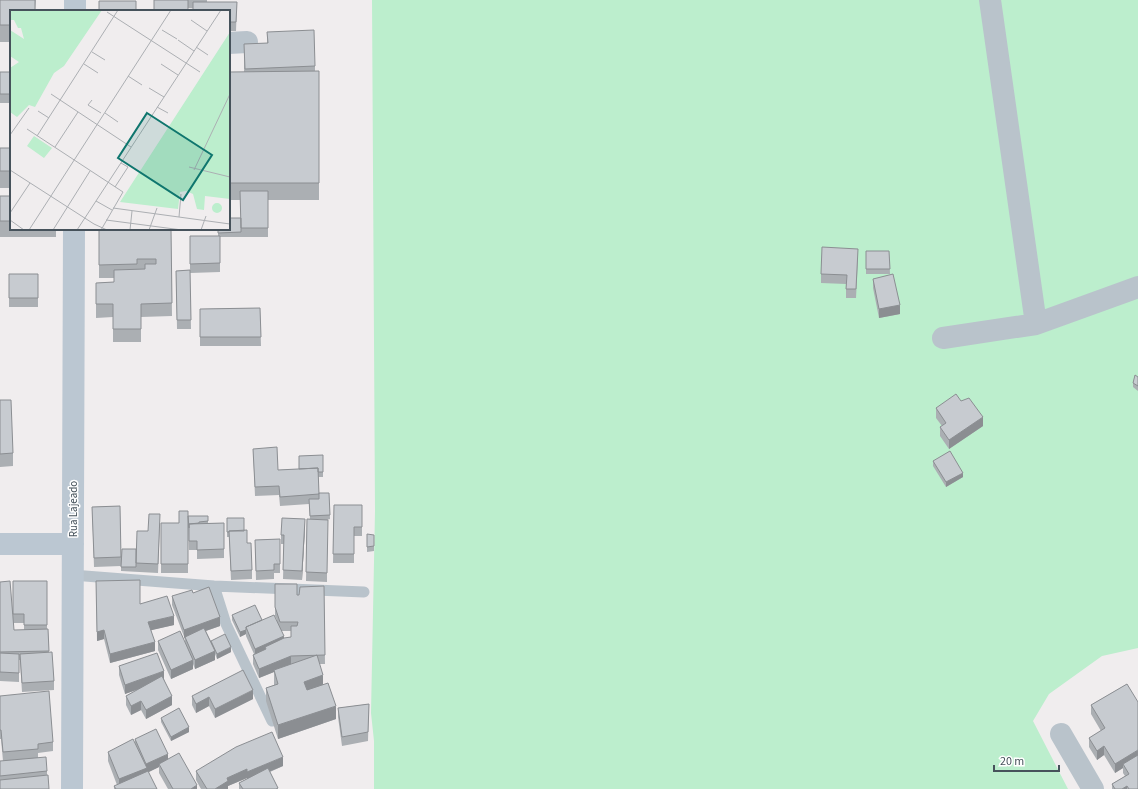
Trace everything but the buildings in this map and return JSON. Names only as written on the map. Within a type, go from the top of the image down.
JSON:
[{"type":"street","points":[[990,0],[1036,324]]},
{"type":"street","name":"Rua Lajeado","points":[[72,789],[74,230]]},
{"type":"street","points":[[943,338],[1036,324],[1138,287]]},
{"type":"street","points":[[0,544],[73,544]]},
{"type":"street","points":[[1061,734],[1093,789]]},
{"type":"lane","points":[[72,575],[214,586],[364,592]]},
{"type":"lane","points":[[214,586],[226,624],[272,721]]},
{"type":"green space","points":[[372,0],[1138,0],[1138,648],[1102,656],[1049,694],[1033,721],[1068,789],[374,789],[374,741],[371,713],[375,511]]}]
